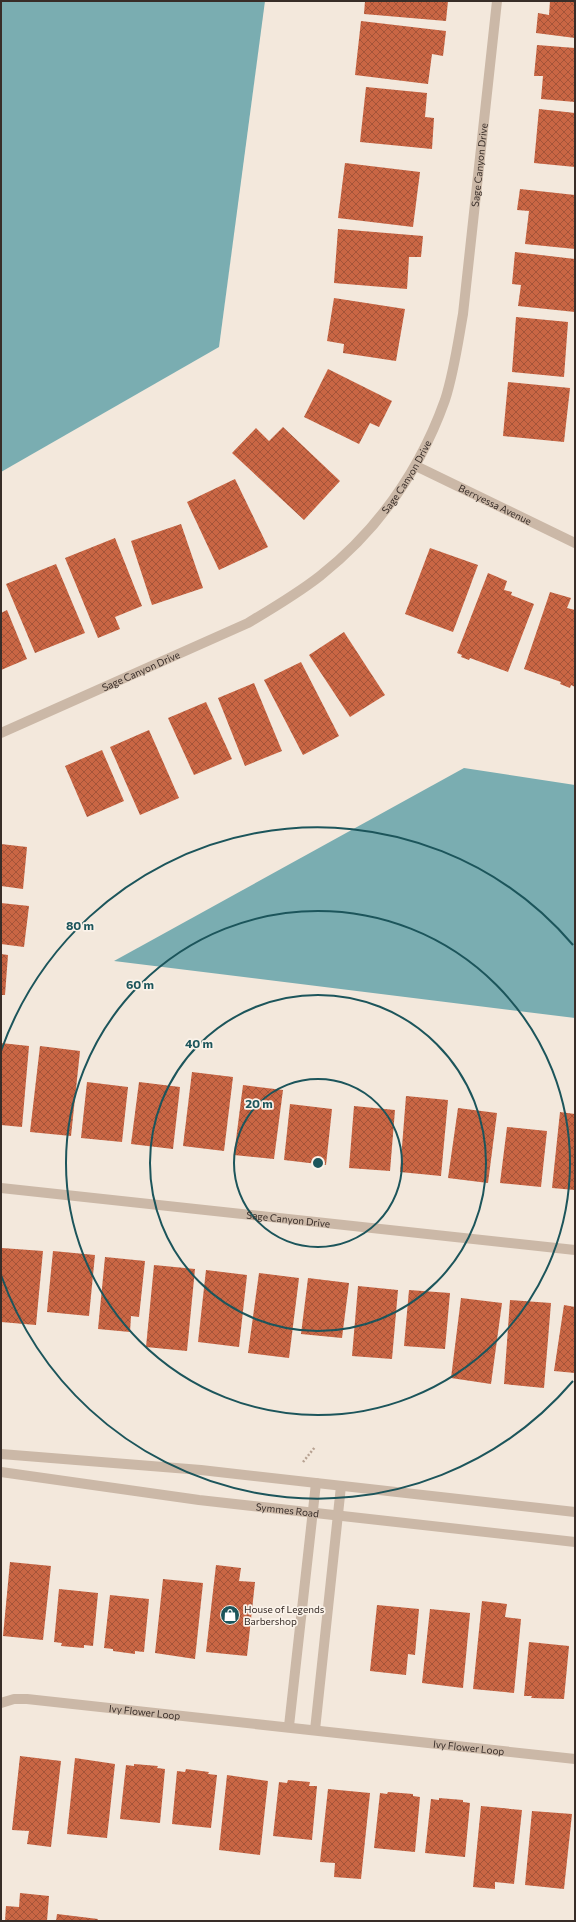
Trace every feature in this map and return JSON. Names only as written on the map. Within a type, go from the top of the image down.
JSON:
[{"type":"street","name":"Sage Canyon Drive","points":[[1,732],[248,623],[320,576],[350,549],[378,519],[400,491],[416,466],[431,435],[445,399],[456,355],[463,314],[498,1]]},
{"type":"street","name":"Berryessa Avenue","points":[[416,466],[575,543]]},
{"type":"street","name":"Sage Canyon Drive","points":[[1,1188],[575,1250]]},
{"type":"street","points":[[1,1454],[201,1470],[575,1512]]},
{"type":"street","name":"Symmes Road","points":[[1,1472],[199,1500],[575,1542]]},
{"type":"street","points":[[289,1726],[316,1482]]},
{"type":"street","points":[[315,1730],[341,1486]]},
{"type":"street","name":"Ivy Flower Loop","points":[[1,1703],[14,1699],[27,1698],[575,1759]]},
{"type":"water","points":[[1,1],[265,1],[219,347],[1,472]]},
{"type":"water","points":[[464,768],[575,785],[575,1018],[114,961]]},
{"type":"building","points":[[365,1],[448,1],[446,21],[364,14]]},
{"type":"building","points":[[550,1],[575,1],[575,38],[536,33],[538,13],[549,15]]},
{"type":"building","points":[[361,21],[446,31],[443,56],[432,54],[428,84],[355,75]]},
{"type":"building","points":[[537,45],[575,48],[575,102],[541,99],[543,76],[534,76]]},
{"type":"building","points":[[366,87],[427,93],[425,117],[434,118],[432,149],[360,142]]},
{"type":"building","points":[[539,109],[575,113],[575,167],[534,163]]},
{"type":"building","points":[[345,163],[420,172],[413,227],[338,218]]},
{"type":"building","points":[[520,189],[575,195],[575,249],[525,244],[529,211],[517,210]]},
{"type":"building","points":[[338,229],[423,236],[421,257],[409,257],[407,289],[334,283]]},
{"type":"building","points":[[515,252],[575,259],[575,312],[518,306],[521,285],[512,284]]},
{"type":"building","points":[[334,298],[405,309],[396,361],[343,353],[344,344],[327,341]]},
{"type":"building","points":[[516,317],[568,322],[564,377],[512,372]]},
{"type":"building","points":[[328,369],[392,401],[379,427],[370,423],[359,444],[304,417]]},
{"type":"building","points":[[508,382],[570,388],[564,442],[503,436]]},
{"type":"building","points":[[283,427],[340,481],[304,520],[232,453],[256,428],[269,441]]},
{"type":"building","points":[[235,479],[268,547],[219,570],[187,502]]},
{"type":"building","points":[[181,524],[203,588],[152,605],[131,541]]},
{"type":"building","points":[[115,538],[142,606],[115,617],[120,629],[98,638],[65,558]]},
{"type":"building","points":[[430,548],[478,565],[453,632],[405,614]]},
{"type":"building","points":[[56,564],[85,633],[35,653],[6,584]]},
{"type":"building","points":[[488,573],[507,581],[504,590],[512,592],[511,595],[534,604],[508,672],[470,658],[469,660],[461,657],[462,655],[457,653]]},
{"type":"building","points":[[550,592],[571,598],[567,608],[575,610],[575,687],[571,685],[570,688],[560,684],[561,682],[524,669]]},
{"type":"building","points":[[7,610],[27,659],[1,670],[1,613]]},
{"type":"building","points":[[344,632],[385,695],[350,717],[309,655]]},
{"type":"building","points":[[301,662],[339,736],[303,755],[264,680]]},
{"type":"building","points":[[254,683],[282,751],[245,766],[218,698]]},
{"type":"building","points":[[206,702],[232,759],[194,775],[168,718]]},
{"type":"building","points":[[149,730],[179,798],[140,815],[110,747]]},
{"type":"building","points":[[102,750],[124,801],[87,817],[65,766]]},
{"type":"building","points":[[1,844],[27,847],[23,889],[1,886]]},
{"type":"building","points":[[1,903],[29,906],[24,947],[1,944]]},
{"type":"building","points":[[1,954],[8,955],[5,995],[1,995]]},
{"type":"building","points":[[1,1043],[29,1046],[22,1127],[1,1125]]},
{"type":"building","points":[[40,1046],[80,1051],[71,1136],[30,1132]]},
{"type":"building","points":[[192,1072],[233,1077],[224,1151],[183,1146]]},
{"type":"building","points":[[87,1082],[128,1087],[122,1142],[81,1138]]},
{"type":"building","points":[[139,1082],[180,1087],[173,1149],[131,1144]]},
{"type":"building","points":[[243,1085],[283,1090],[274,1159],[234,1155]]},
{"type":"building","points":[[406,1096],[448,1100],[441,1176],[400,1172]]},
{"type":"building","points":[[290,1104],[332,1109],[326,1165],[284,1160]]},
{"type":"building","points":[[354,1106],[395,1110],[390,1171],[349,1168]]},
{"type":"building","points":[[458,1108],[497,1113],[488,1183],[448,1178]]},
{"type":"building","points":[[560,1112],[575,1114],[575,1190],[552,1188]]},
{"type":"building","points":[[507,1127],[547,1131],[541,1187],[500,1183]]},
{"type":"building","points":[[2,1248],[43,1251],[36,1325],[1,1322]]},
{"type":"building","points":[[53,1251],[95,1255],[89,1316],[47,1312]]},
{"type":"building","points":[[105,1257],[145,1261],[139,1317],[131,1316],[130,1332],[98,1329]]},
{"type":"building","points":[[154,1265],[195,1269],[187,1351],[146,1347]]},
{"type":"building","points":[[206,1270],[247,1275],[239,1347],[198,1342]]},
{"type":"building","points":[[259,1273],[299,1278],[289,1358],[248,1353]]},
{"type":"building","points":[[308,1278],[349,1283],[342,1338],[301,1334]]},
{"type":"building","points":[[358,1286],[398,1290],[392,1359],[352,1356]]},
{"type":"building","points":[[409,1290],[450,1293],[445,1349],[404,1346]]},
{"type":"building","points":[[461,1298],[502,1303],[491,1384],[451,1378]]},
{"type":"building","points":[[510,1300],[551,1303],[544,1388],[504,1384]]},
{"type":"building","points":[[564,1305],[575,1307],[575,1373],[554,1371]]},
{"type":"building","points":[[10,1562],[51,1566],[43,1640],[3,1636]]},
{"type":"building","points":[[216,1565],[241,1568],[239,1581],[255,1582],[247,1656],[206,1652]]},
{"type":"building","points":[[163,1579],[203,1583],[195,1659],[155,1653]]},
{"type":"building","points":[[59,1589],[98,1593],[93,1646],[84,1645],[84,1648],[61,1646],[62,1643],[54,1642]]},
{"type":"building","points":[[110,1595],[149,1599],[144,1652],[135,1651],[135,1654],[113,1651],[113,1649],[104,1648]]},
{"type":"building","points":[[482,1601],[507,1604],[505,1617],[521,1619],[514,1693],[473,1689]]},
{"type":"building","points":[[377,1605],[419,1609],[415,1655],[408,1654],[406,1675],[370,1671]]},
{"type":"building","points":[[430,1609],[470,1613],[463,1688],[422,1683]]},
{"type":"building","points":[[529,1642],[569,1646],[564,1699],[531,1698],[532,1696],[524,1696]]},
{"type":"building","points":[[20,1756],[61,1761],[51,1847],[27,1844],[29,1831],[12,1830]]},
{"type":"building","points":[[75,1758],[115,1764],[107,1838],[67,1834]]},
{"type":"building","points":[[134,1764],[158,1766],[157,1768],[165,1769],[160,1823],[120,1819],[126,1765],[134,1766]]},
{"type":"building","points":[[186,1769],[209,1772],[208,1774],[217,1775],[211,1828],[172,1824],[177,1771],[185,1772]]},
{"type":"building","points":[[227,1775],[268,1781],[260,1855],[219,1850]]},
{"type":"building","points":[[288,1780],[310,1782],[309,1786],[317,1786],[312,1840],[273,1836],[279,1782],[287,1783]]},
{"type":"building","points":[[328,1789],[370,1793],[361,1879],[334,1877],[335,1863],[320,1862]]},
{"type":"building","points":[[388,1792],[413,1794],[413,1796],[420,1797],[415,1852],[374,1848],[380,1793],[387,1794]]},
{"type":"building","points":[[439,1798],[463,1800],[463,1802],[470,1803],[465,1857],[425,1853],[431,1799],[439,1800]]},
{"type":"building","points":[[481,1806],[522,1810],[514,1884],[495,1882],[495,1889],[473,1887]]},
{"type":"building","points":[[532,1811],[572,1814],[564,1889],[525,1885]]},
{"type":"building","points":[[20,1893],[49,1896],[47,1921],[5,1921],[6,1906],[19,1907]]},
{"type":"building","points":[[57,1914],[98,1919],[97,1921],[56,1921]]},
{"type":"place","name":"House of Legends Barbershop","points":[[230,1615]]}]
